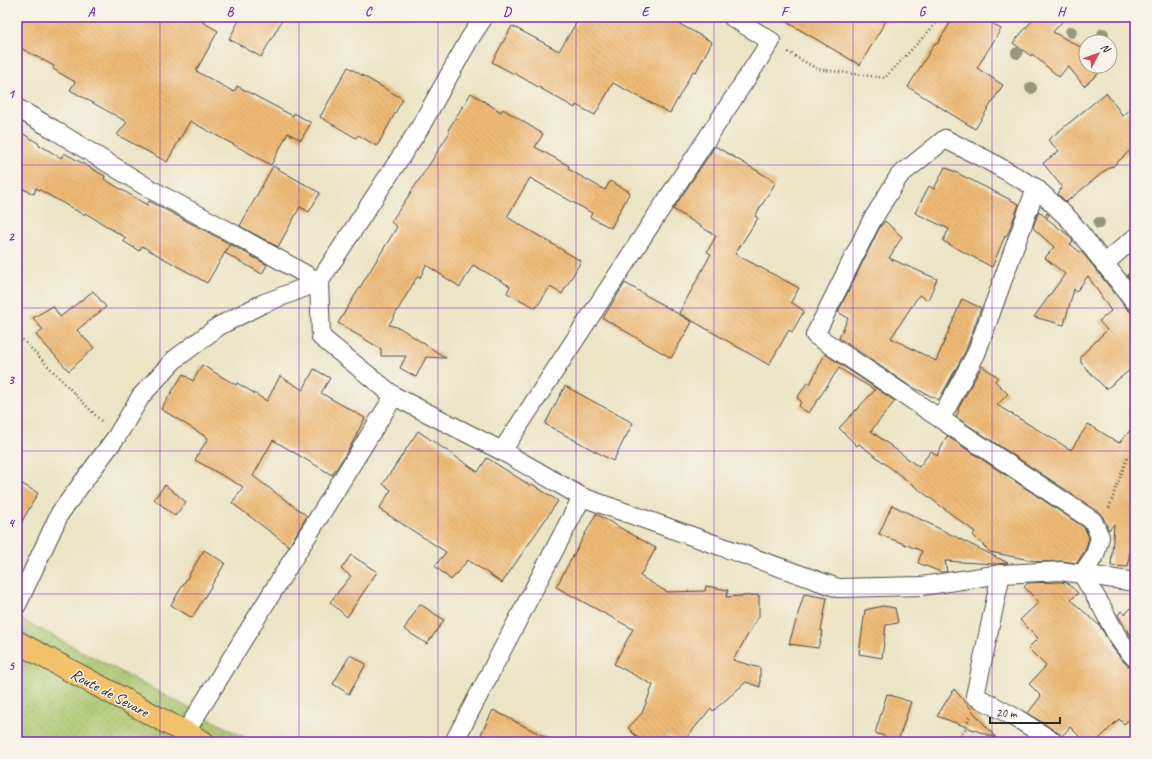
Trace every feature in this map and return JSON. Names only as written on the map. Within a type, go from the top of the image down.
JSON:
[{"type":"main road","name":"Route de Sevare","points":[[17,642],[194,737]]},
{"type":"street","points":[[17,605],[60,513],[117,436],[141,396],[174,360],[219,326],[262,304],[319,282],[419,129],[444,82],[484,17]]},
{"type":"street","points":[[502,451],[771,41],[732,17]]},
{"type":"street","points":[[17,108],[150,189],[319,282]]},
{"type":"street","points":[[1082,574],[1095,555],[1100,537],[1093,521],[815,335],[871,222],[899,176],[945,139],[988,160],[1036,188],[1069,219],[1135,302]]},
{"type":"street","points":[[941,418],[976,354],[1036,188]]},
{"type":"street","points":[[1104,264],[1135,238]]},
{"type":"street","points":[[319,282],[322,337],[394,396],[502,451],[582,497],[838,588],[922,586],[1001,574],[1061,571],[1135,582]]},
{"type":"street","points":[[194,737],[394,396]]},
{"type":"street","points":[[454,742],[582,497]]},
{"type":"street","points":[[1001,574],[975,696],[1018,719],[1054,742]]},
{"type":"street","points":[[1082,574],[1103,609],[1113,630],[1135,658]]},
{"type":"path","points":[[771,41],[817,69],[885,78],[942,17]]},
{"type":"path","points":[[17,334],[117,436]]},
{"type":"path","points":[[1093,521],[1100,522],[1106,517],[1127,458]]},
{"type":"path","points":[[955,742],[966,728],[975,696]]},
{"type":"green space","points":[[17,617],[253,742],[17,742]]},
{"type":"building","points":[[17,17],[194,17],[218,31],[196,71],[234,92],[237,86],[293,116],[294,113],[311,123],[301,140],[288,133],[271,165],[190,121],[167,162],[117,135],[127,122],[70,90],[75,82],[53,69],[54,66],[17,46]]},
{"type":"building","points":[[241,17],[284,17],[261,57],[229,39]]},
{"type":"building","points":[[580,17],[667,17],[712,42],[696,72],[693,71],[670,113],[613,83],[595,115],[576,105],[575,108],[492,62],[512,26],[559,51]]},
{"type":"building","points":[[778,17],[888,17],[860,65]]},
{"type":"building","points":[[954,17],[983,17],[1001,29],[977,68],[1003,85],[975,129],[908,87],[935,43],[937,44]]},
{"type":"building","points":[[1035,17],[1066,17],[1053,32],[1078,46],[1078,74],[1098,74],[1084,86],[1068,66],[1059,77],[1032,54],[1031,56],[1013,43]]},
{"type":"building","points":[[348,67],[403,99],[377,146],[358,135],[356,138],[320,117]]},
{"type":"building","points":[[471,93],[501,112],[503,109],[543,134],[535,147],[569,166],[568,169],[605,190],[610,181],[630,192],[611,228],[590,217],[592,213],[530,178],[507,217],[581,261],[562,294],[550,287],[536,308],[507,293],[510,286],[473,265],[460,287],[426,265],[420,278],[417,277],[389,325],[400,328],[446,358],[426,357],[416,377],[400,368],[406,356],[381,356],[381,349],[338,323],[397,227],[391,222],[450,132],[448,130]]},
{"type":"building","points":[[1106,93],[1123,116],[1135,105],[1135,146],[1112,167],[1111,166],[1066,202],[1058,194],[1062,187],[1043,163],[1059,151],[1048,140]]},
{"type":"building","points":[[17,130],[38,143],[40,147],[41,146],[61,158],[64,153],[105,176],[104,179],[147,205],[149,201],[230,244],[207,283],[142,246],[139,251],[123,241],[126,238],[85,213],[84,215],[36,188],[34,194],[17,186]]},
{"type":"building","points":[[715,146],[776,182],[755,216],[758,218],[735,254],[799,288],[791,302],[804,311],[792,332],[789,330],[769,365],[679,313],[711,254],[707,252],[716,236],[673,209]]},
{"type":"building","points":[[273,166],[320,193],[309,212],[300,207],[278,247],[240,226]]},
{"type":"building","points":[[945,167],[1019,204],[1009,231],[1006,237],[1005,236],[992,267],[943,241],[949,229],[915,213],[929,186],[934,189]]},
{"type":"building","points":[[1039,211],[1045,217],[1047,213],[1049,215],[1046,218],[1068,235],[1073,241],[1070,244],[1081,253],[1082,252],[1127,309],[1131,312],[1135,312],[1135,366],[1106,389],[1081,363],[1081,356],[1107,330],[1099,321],[1111,311],[1088,276],[1076,292],[1074,289],[1064,325],[1034,317],[1065,274],[1045,258],[1054,247],[1033,228]]},
{"type":"building","points":[[885,221],[902,237],[889,258],[937,279],[928,300],[919,295],[891,338],[936,361],[962,299],[981,308],[966,350],[939,400],[908,385],[839,338],[848,318],[838,312],[880,227]]},
{"type":"building","points":[[230,244],[267,265],[262,274],[225,253]]},
{"type":"building","points":[[1135,268],[1135,285],[1127,275]]},
{"type":"building","points":[[625,283],[692,322],[671,358],[603,318]]},
{"type":"building","points":[[93,291],[106,307],[77,330],[94,348],[69,371],[36,335],[43,330],[33,318],[53,306],[60,317]]},
{"type":"building","points":[[825,354],[895,401],[871,431],[919,467],[931,451],[937,456],[947,436],[1085,528],[1089,538],[1085,551],[1077,563],[1061,561],[1040,562],[990,552],[973,535],[975,532],[859,444],[857,446],[839,428],[875,390],[839,368],[809,413],[799,407],[801,401],[797,398],[808,382],[810,384]]},
{"type":"building","points":[[202,365],[236,385],[237,383],[267,401],[280,376],[303,390],[314,369],[330,378],[321,393],[365,418],[349,449],[332,475],[273,440],[253,476],[307,516],[289,546],[232,503],[243,487],[195,460],[208,438],[161,409],[183,374],[193,381]]},
{"type":"building","points":[[982,366],[998,377],[995,381],[1008,394],[997,405],[1071,450],[1088,424],[1119,443],[1135,425],[1135,501],[1128,567],[1111,566],[1114,524],[1109,530],[1099,512],[956,417],[959,410],[958,409]]},
{"type":"building","points":[[565,386],[633,423],[613,461],[545,424]]},
{"type":"building","points":[[418,431],[478,472],[487,458],[558,501],[502,583],[468,560],[451,580],[435,566],[446,552],[379,509],[391,490],[383,484]]},
{"type":"building","points":[[17,481],[38,493],[17,530]]},
{"type":"building","points":[[165,485],[186,502],[175,516],[154,499]]},
{"type":"building","points":[[892,505],[1008,563],[995,564],[945,561],[947,572],[941,572],[918,563],[922,551],[879,534]]},
{"type":"building","points":[[596,514],[656,548],[640,576],[667,592],[705,591],[706,586],[728,590],[726,597],[759,595],[759,616],[733,660],[760,668],[760,687],[746,682],[713,711],[711,708],[683,742],[678,742],[668,735],[662,742],[642,742],[628,728],[642,713],[653,685],[614,664],[633,629],[556,587]]},
{"type":"building","points":[[204,550],[225,563],[192,618],[171,605]]},
{"type":"building","points":[[351,555],[377,572],[347,617],[330,602],[351,576],[341,569]]},
{"type":"building","points":[[1028,583],[1067,583],[1078,593],[1071,600],[1100,626],[1112,647],[1122,660],[1128,666],[1135,668],[1135,715],[1124,724],[1119,719],[1096,742],[1085,742],[1070,727],[1062,736],[1028,713],[1041,696],[1029,684],[1046,666],[1028,648],[1038,638],[1020,620],[1039,602],[1024,587]]},
{"type":"building","points":[[804,594],[827,598],[821,631],[823,631],[818,648],[789,644]]},
{"type":"building","points":[[420,604],[444,620],[427,644],[404,629]]},
{"type":"building","points":[[1135,604],[1135,643],[1118,615],[1121,611],[1125,614]]},
{"type":"building","points":[[883,606],[895,608],[898,623],[886,625],[882,658],[859,654],[865,610]]},
{"type":"building","points":[[350,655],[366,664],[349,694],[333,684]]},
{"type":"building","points":[[954,689],[996,738],[937,716]]},
{"type":"building","points":[[887,694],[911,702],[898,741],[875,733]]},
{"type":"building","points":[[493,710],[555,742],[497,742],[481,734]]}]
